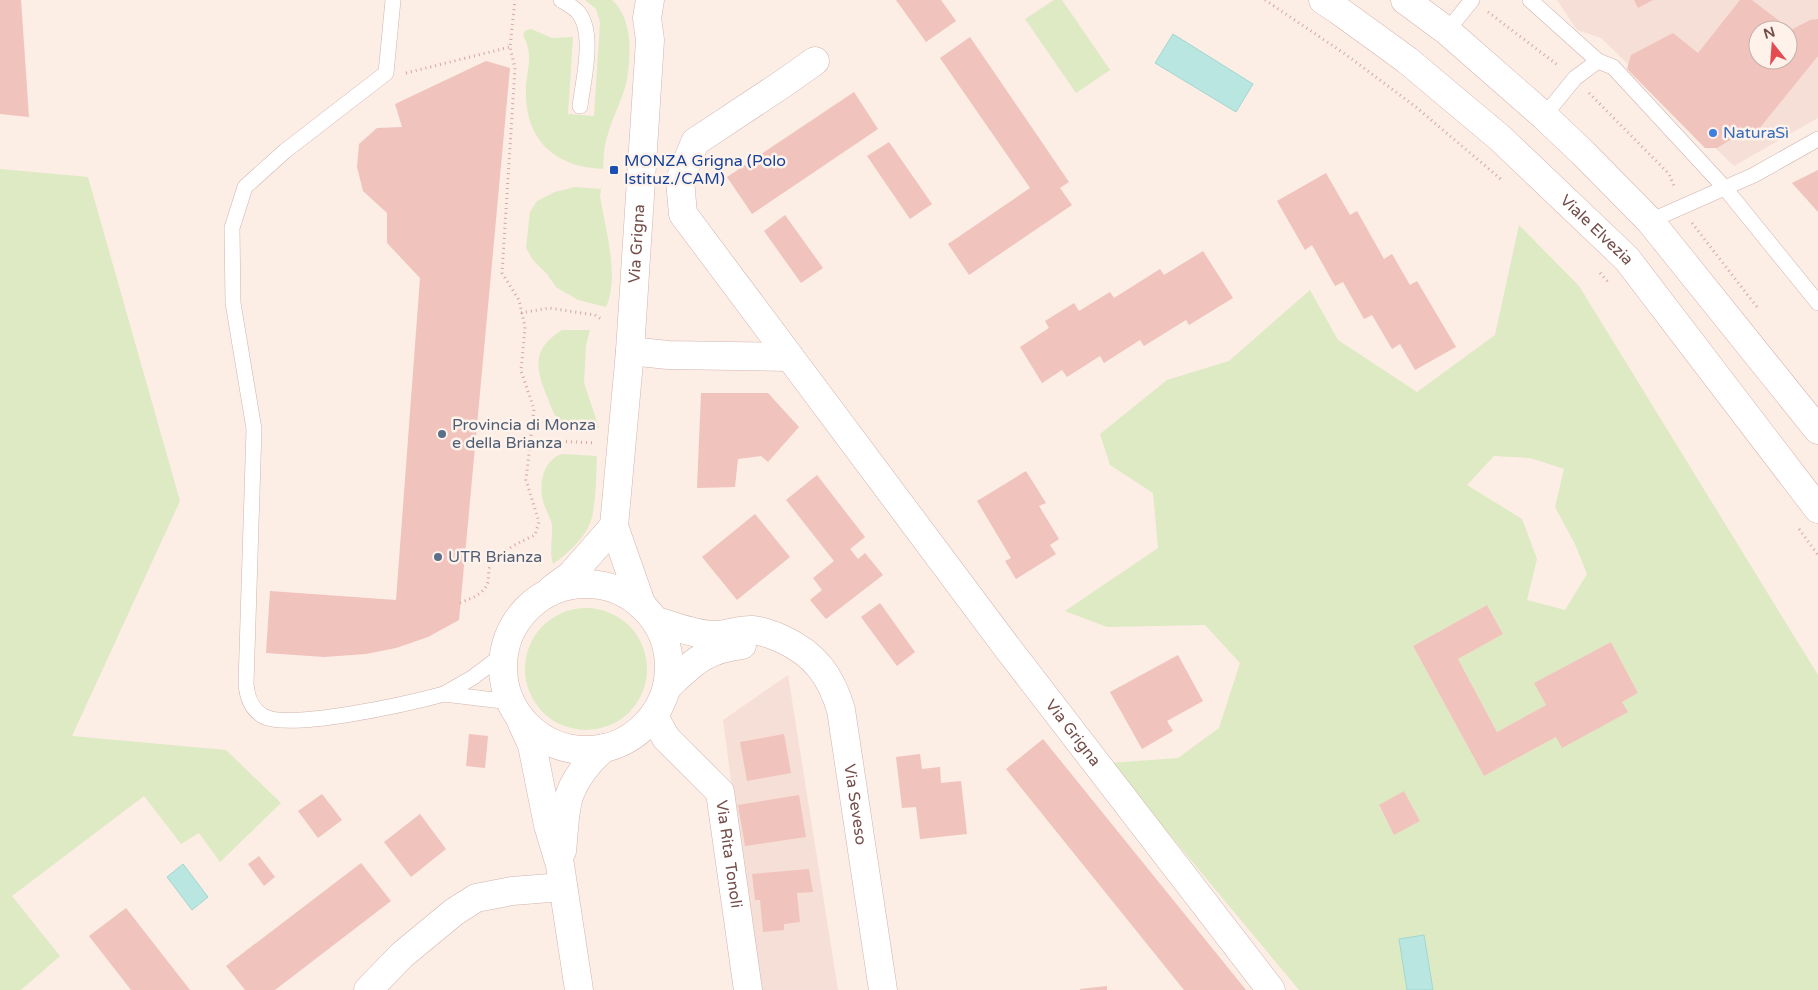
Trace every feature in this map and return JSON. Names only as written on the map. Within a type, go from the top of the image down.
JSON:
[{"type":"street","name":"Viale Elvezia","points":[[1323,0],[1406,60],[1500,138],[1627,260],[1818,509]]},
{"type":"street","points":[[1405,0],[1447,31],[1544,116],[1584,153],[1650,221],[1818,430]]},
{"type":"street","name":"Via Grigna","points":[[645,6],[650,40],[630,352],[614,526],[649,614]]},
{"type":"street","name":"Via Grigna","points":[[815,61],[784,84],[695,142],[680,180],[683,214],[1009,650],[1271,990]]},
{"type":"street","points":[[630,352],[668,355],[789,357]]},
{"type":"street","points":[[579,990],[562,876],[548,826],[532,745],[514,708],[504,678],[504,654],[515,624],[528,608],[571,575],[614,526]]},
{"type":"street","points":[[514,708],[533,731],[557,745],[576,750],[604,748],[616,745],[630,738],[647,724],[664,698],[667,687],[670,668],[665,639],[649,614],[622,592],[593,584],[566,587],[543,596]]},
{"type":"street","name":"Via Seveso","points":[[649,614],[703,634],[716,635],[756,630],[786,640],[808,653],[834,689],[841,710],[883,990]]},
{"type":"street","points":[[667,687],[700,658],[714,650],[730,646],[786,640]]},
{"type":"street","name":"Via Rita Tonoli","points":[[656,712],[655,718],[666,738],[720,792],[748,990]]},
{"type":"street","points":[[562,876],[569,798],[583,771],[604,748]]},
{"type":"street","points":[[368,990],[402,955],[454,912],[476,898],[512,891],[562,876]]},
{"type":"lane","points":[[393,0],[386,73],[285,151],[245,186],[232,228],[232,303],[254,429],[247,696],[252,707],[262,716],[274,720],[287,721],[336,716],[404,704],[444,694],[472,678],[504,654]]},
{"type":"lane","points":[[561,0],[577,11],[584,22],[588,37],[580,106]]},
{"type":"lane","points":[[1447,31],[1472,0]]},
{"type":"lane","points":[[1530,0],[1598,60],[1613,67],[1724,187],[1818,303]]},
{"type":"lane","points":[[1544,116],[1575,78],[1598,60]]},
{"type":"lane","points":[[1650,221],[1754,175],[1818,139]]},
{"type":"lane","points":[[444,694],[514,708]]},
{"type":"path","points":[[460,603],[480,595],[488,583],[490,566],[497,557],[521,541],[535,535],[539,522],[526,480],[534,409],[521,371],[525,327],[518,300],[502,273],[515,68],[510,47],[515,0]]},
{"type":"path","points":[[1265,0],[1345,54],[1408,101],[1510,186]]},
{"type":"path","points":[[386,73],[411,73],[510,47]]},
{"type":"path","points":[[1599,272],[1612,286]]},
{"type":"path","points":[[521,313],[549,308],[595,315],[602,320]]},
{"type":"path","points":[[531,440],[602,444]]},
{"type":"path","points":[[1795,524],[1818,555]]},
{"type":"shaded area","points":[[1557,0],[1818,0],[1818,118],[1734,166],[1601,38],[1577,30]]},
{"type":"shaded area","points":[[788,675],[838,990],[759,990],[723,720]]},
{"type":"green space","points":[[585,0],[612,0],[624,17],[629,37],[630,48],[627,80],[607,137],[603,169],[570,163],[545,147],[530,122],[527,106],[526,88],[529,56],[523,35],[525,31],[531,29],[552,38],[573,37],[568,114],[594,116],[600,22],[596,9]]},
{"type":"green space","points":[[1054,0],[1062,0],[1110,70],[1076,93],[1025,19]]},
{"type":"green space","points":[[0,169],[88,177],[180,501],[72,736],[226,750],[281,803],[220,862],[199,833],[181,844],[144,796],[12,896],[60,956],[21,990],[0,990]]},
{"type":"green space","points":[[575,187],[601,189],[600,196],[612,267],[610,295],[606,307],[578,300],[556,287],[547,274],[533,260],[526,248],[530,212],[537,201],[555,192]]},
{"type":"green space","points":[[1519,225],[1579,286],[1818,675],[1818,990],[1433,990],[1424,935],[1399,939],[1407,990],[1299,990],[1110,763],[1178,758],[1219,728],[1240,663],[1205,625],[1107,627],[1065,611],[1158,548],[1153,493],[1110,465],[1100,434],[1167,380],[1229,361],[1310,290],[1338,340],[1417,392],[1495,335]],"holes":[[[1494,456],[1530,458],[1564,469],[1555,507],[1575,544],[1587,574],[1565,610],[1527,600],[1537,559],[1522,519],[1467,485]],[[1487,605],[1503,634],[1458,659],[1497,732],[1546,705],[1535,683],[1611,642],[1638,693],[1622,702],[1627,712],[1556,737],[1484,776],[1413,646]],[[1404,791],[1420,821],[1394,834],[1379,806]]]},
{"type":"green space","points":[[562,330],[590,330],[586,345],[584,383],[599,428],[565,425],[561,423],[553,412],[541,378],[538,361],[545,345]]},
{"type":"green space","points":[[561,454],[597,456],[595,491],[592,517],[584,535],[564,556],[553,564],[551,554],[552,525],[541,490],[543,475],[549,463]]},
{"type":"green space","points":[[586,608],[598,609],[609,613],[620,618],[629,626],[637,635],[642,646],[646,657],[646,681],[642,692],[637,703],[629,712],[620,720],[609,725],[598,729],[586,730],[574,729],[563,725],[552,720],[543,712],[535,703],[530,692],[526,681],[525,669],[526,657],[530,646],[535,635],[543,626],[552,618],[563,613],[574,609]]},
{"type":"water","points":[[1173,34],[1253,84],[1236,112],[1155,63]]},
{"type":"water","points":[[183,864],[208,897],[192,910],[167,877]]},
{"type":"water","points":[[1424,935],[1433,990],[1407,990],[1399,939]]},
{"type":"building","points":[[0,0],[21,0],[29,117],[0,114]]},
{"type":"building","points":[[896,0],[941,0],[956,21],[926,42]]},
{"type":"building","points":[[1634,0],[1653,0],[1638,8]]},
{"type":"building","points":[[1740,0],[1752,0],[1778,20],[1748,20],[1748,70],[1798,70],[1798,26],[1810,20],[1818,19],[1818,56],[1754,135],[1747,130],[1717,148],[1705,148],[1627,69],[1631,55],[1673,33],[1698,53]]},
{"type":"building","points":[[970,37],[1069,182],[1060,188],[1072,205],[969,275],[948,244],[1030,188],[940,58]]},
{"type":"building","name":"Provincia di Monza e della Brianza","points":[[486,61],[510,68],[459,620],[428,637],[396,648],[366,654],[324,657],[266,653],[270,591],[396,600],[420,278],[387,243],[387,213],[363,191],[357,167],[359,144],[377,128],[402,127],[395,104]]},
{"type":"building","points":[[854,92],[878,129],[752,214],[727,177]]},
{"type":"building","points":[[889,142],[932,204],[910,219],[867,156]]},
{"type":"building","points":[[1818,170],[1818,212],[1792,183]]},
{"type":"building","points":[[1326,173],[1350,215],[1357,211],[1384,259],[1392,254],[1410,285],[1417,281],[1456,347],[1415,370],[1400,344],[1392,349],[1372,315],[1364,319],[1343,282],[1335,286],[1312,245],[1305,250],[1277,201]]},
{"type":"building","points":[[785,215],[823,268],[801,283],[764,231]]},
{"type":"building","points":[[1203,251],[1233,298],[1189,325],[1186,320],[1144,346],[1140,340],[1104,363],[1100,356],[1067,377],[1062,370],[1042,383],[1020,347],[1049,328],[1045,321],[1074,303],[1079,311],[1110,292],[1114,298],[1160,269],[1164,275]]},
{"type":"building","points":[[701,393],[768,393],[799,427],[768,462],[761,456],[738,459],[735,487],[697,488]]},
{"type":"building","points":[[1026,471],[1046,503],[1039,506],[1059,539],[1050,545],[1056,554],[1016,579],[1005,561],[1011,558],[977,501]]},
{"type":"building","points":[[817,475],[865,537],[850,549],[858,559],[865,553],[883,575],[826,619],[810,600],[822,590],[813,578],[834,561],[786,500]]},
{"type":"building","points":[[755,514],[790,557],[737,600],[702,557]]},
{"type":"building","points":[[880,603],[915,652],[897,666],[861,617]]},
{"type":"building","points":[[1487,605],[1503,634],[1458,659],[1497,732],[1546,705],[1534,683],[1611,642],[1638,693],[1622,702],[1628,712],[1562,748],[1556,737],[1484,776],[1413,646]]},
{"type":"building","points":[[1178,655],[1203,701],[1167,721],[1173,731],[1142,749],[1110,692]]},
{"type":"building","points":[[469,734],[488,736],[485,768],[466,766]]},
{"type":"building","points":[[784,734],[791,773],[747,781],[740,742]]},
{"type":"building","points":[[1043,739],[1246,990],[1184,990],[1006,769]]},
{"type":"building","points":[[920,754],[922,769],[940,767],[941,783],[961,781],[967,834],[920,839],[916,807],[902,808],[896,757]]},
{"type":"building","points":[[1404,791],[1420,821],[1394,835],[1379,805]]},
{"type":"building","points":[[322,794],[342,820],[318,838],[298,811]]},
{"type":"building","points":[[799,795],[806,837],[745,846],[738,805]]},
{"type":"building","points":[[420,814],[446,849],[411,877],[384,842]]},
{"type":"building","points":[[259,856],[275,877],[264,886],[248,864]]},
{"type":"building","points":[[361,863],[391,901],[275,990],[245,990],[226,966]]},
{"type":"building","points":[[809,869],[813,892],[797,893],[800,922],[784,924],[784,930],[763,932],[760,900],[755,900],[752,874]]},
{"type":"building","points":[[126,908],[190,990],[131,990],[89,936]]},
{"type":"building","points":[[1107,986],[1107,990],[1080,990],[1080,989]]},
{"type":"place","name":"NaturaSì","points":[[1713,133]]},
{"type":"place","name":"MONZA Grigna (Polo Istituz./CAM)","points":[[614,170]]},
{"type":"place","name":"Provincia di Monza e della Brianza","points":[[442,434]]},
{"type":"place","name":"UTR Brianza","points":[[438,557]]}]
